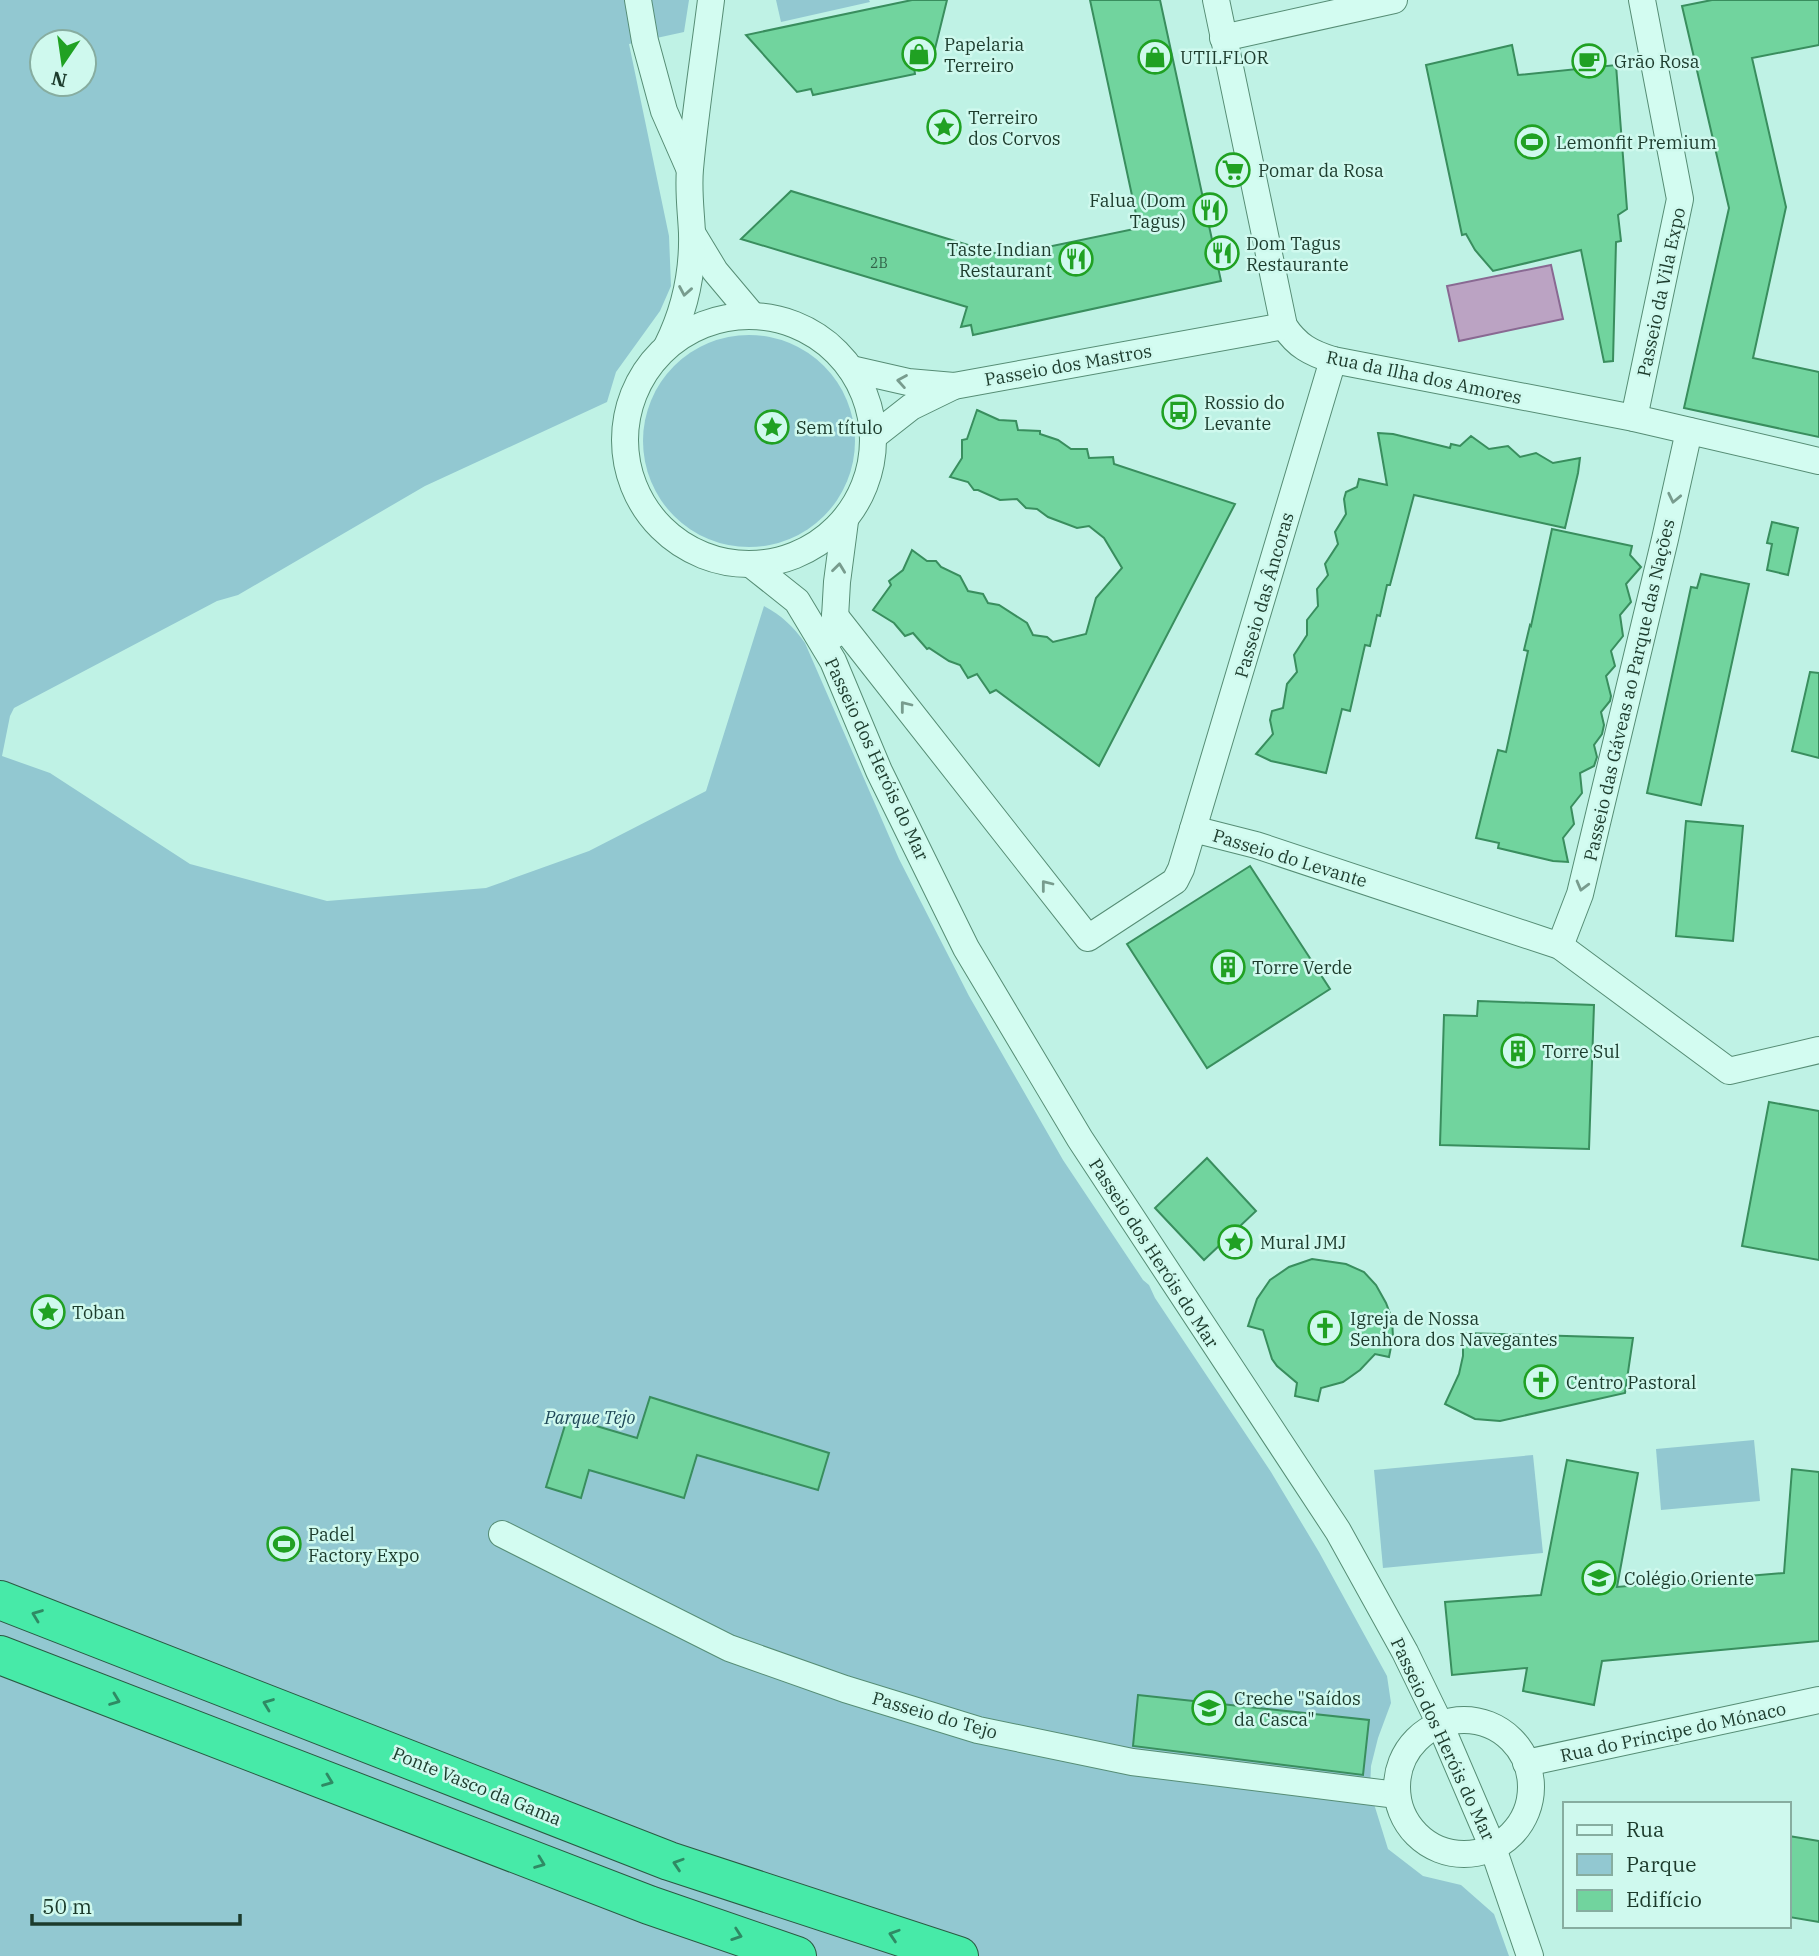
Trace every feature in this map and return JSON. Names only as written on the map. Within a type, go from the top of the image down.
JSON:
[{"type":"highway","name":"Ponte Vasco da Gama","points":[[0,1600],[669,1861],[959,1956]]},
{"type":"highway","points":[[0,1655],[649,1905],[797,1956]]},
{"type":"street","points":[[638,0],[645,41],[664,111],[690,169]]},
{"type":"street","points":[[667,346],[682,313],[692,233],[690,169],[711,0]]},
{"type":"street","points":[[1216,0],[1284,326]]},
{"type":"street","points":[[1223,38],[1394,0]]},
{"type":"street","name":"Passeio da Vila Expo","points":[[1634,418],[1680,199],[1642,0]]},
{"type":"street","points":[[692,233],[715,271],[752,315]]},
{"type":"street","points":[[833,661],[845,521],[867,481],[874,436],[867,401],[851,369],[819,338],[790,323],[752,315],[715,320],[692,328],[667,346],[647,367],[627,409],[624,455],[638,499],[667,535],[707,558],[753,566],[804,553],[845,521]]},
{"type":"street","name":"Rua da Ilha dos Amores","points":[[1284,326],[1293,339],[1307,351],[1333,360],[1634,418],[1819,461]]},
{"type":"street","name":"Passeio dos Mastros","points":[[851,369],[908,382],[954,386],[1284,326]]},
{"type":"street","name":"Passeio das Âncoras","points":[[1193,829],[1333,360]]},
{"type":"street","points":[[874,436],[911,407],[954,386]]},
{"type":"street","name":"Passeio das Gáveas ao Parque das Nações","points":[[1560,946],[1580,894],[1689,431]]},
{"type":"street","name":"Passeio dos Heróis do Mar","points":[[753,566],[797,601],[833,661],[879,771],[966,948],[1080,1139],[1338,1531],[1405,1652],[1439,1722],[1493,1848],[1530,1956]]},
{"type":"street","name":"Passeio do Levante","points":[[835,616],[1088,938],[1175,881],[1193,829],[1256,845],[1560,946],[1729,1071],[1819,1050]]},
{"type":"street","name":"Passeio do Tejo","points":[[502,1534],[729,1648],[845,1689],[978,1730],[1132,1762],[1397,1795]]},
{"type":"street","name":"Rua do Príncipe do Mónaco","points":[[1527,1763],[1819,1700]]},
{"type":"street","points":[[1465,1720],[1496,1728],[1519,1749],[1527,1763],[1530,1798],[1525,1815],[1515,1829],[1493,1848],[1470,1853],[1452,1853],[1436,1848],[1421,1839],[1409,1826],[1401,1811],[1397,1778],[1401,1762],[1420,1735],[1439,1722],[1465,1720]]},
{"type":"green space","name":"Parque Tejo","points":[[0,0],[689,0],[684,32],[629,44],[669,236],[671,286],[660,311],[616,372],[607,402],[425,486],[238,595],[217,601],[14,708],[2,756],[50,773],[190,864],[327,901],[486,888],[589,851],[706,791],[764,606],[782,618],[805,643],[899,859],[969,996],[1063,1160],[1143,1280],[1149,1285],[1271,1472],[1319,1552],[1387,1676],[1391,1703],[1371,1766],[1370,1791],[1388,1849],[1423,1876],[1461,1885],[1494,1914],[1509,1956],[0,1956]]},
{"type":"green space","points":[[776,0],[869,0],[870,2],[781,22]]},
{"type":"green space","points":[[749,335],[770,337],[789,343],[824,366],[847,401],[853,420],[853,462],[847,481],[824,516],[789,539],[770,545],[749,547],[728,545],[709,539],[674,516],[651,481],[645,462],[643,441],[645,420],[651,401],[674,366],[709,343],[728,337]]},
{"type":"green space","points":[[1754,1440],[1760,1501],[1661,1510],[1656,1449]]},
{"type":"green space","points":[[1533,1455],[1543,1553],[1383,1568],[1374,1470]]},
{"type":"shaded area","points":[[1551,265],[1563,319],[1459,341],[1447,286]]},
{"type":"building","points":[[912,0],[947,0],[931,65],[914,68],[915,74],[813,95],[811,89],[797,92],[746,35]]},
{"type":"building","points":[[1090,0],[1160,0],[1221,281],[973,335],[971,325],[961,327],[967,307],[741,239],[791,191],[1004,256],[1139,228]]},
{"type":"building","points":[[1712,0],[1819,0],[1819,45],[1752,58],[1786,207],[1753,358],[1819,372],[1819,437],[1684,408],[1729,208],[1682,6]]},
{"type":"building","name":"Lemonfit Premium","points":[[1512,45],[1518,75],[1616,65],[1627,209],[1618,215],[1621,241],[1616,242],[1613,361],[1604,362],[1581,250],[1493,271],[1475,250],[1466,234],[1462,235],[1426,65]]},
{"type":"building","points":[[977,410],[999,420],[1016,421],[1018,430],[1040,431],[1040,434],[1058,440],[1071,449],[1087,449],[1089,458],[1113,457],[1114,464],[1235,504],[1099,766],[996,690],[990,693],[977,674],[968,678],[960,665],[927,649],[913,633],[905,636],[894,623],[873,610],[891,585],[889,581],[903,570],[912,550],[927,561],[936,561],[941,567],[960,576],[968,591],[983,594],[988,603],[999,605],[1027,623],[1033,635],[1047,637],[1053,642],[1086,634],[1096,598],[1122,568],[1104,538],[1089,526],[1077,528],[1048,517],[1037,509],[1026,508],[1017,499],[1000,500],[974,490],[968,482],[950,477],[962,458],[962,440],[967,439]]},
{"type":"building","points":[[1378,433],[1450,448],[1451,444],[1460,446],[1471,436],[1489,449],[1508,446],[1520,457],[1536,453],[1553,463],[1580,458],[1565,528],[1414,495],[1390,585],[1387,585],[1380,616],[1377,615],[1370,646],[1365,645],[1350,711],[1342,709],[1326,773],[1271,761],[1256,754],[1273,734],[1270,720],[1272,711],[1283,708],[1287,684],[1297,672],[1294,655],[1307,635],[1307,620],[1318,606],[1317,589],[1328,575],[1325,564],[1338,544],[1335,532],[1346,514],[1346,492],[1357,487],[1359,479],[1387,485]]},
{"type":"building","points":[[1772,522],[1798,528],[1788,575],[1767,570],[1772,544],[1767,543]]},
{"type":"building","points":[[1552,529],[1632,546],[1630,555],[1641,567],[1626,584],[1631,602],[1620,615],[1623,636],[1611,651],[1615,666],[1606,676],[1611,696],[1601,712],[1604,725],[1602,734],[1594,745],[1597,757],[1594,766],[1580,773],[1582,793],[1571,807],[1574,824],[1563,838],[1568,862],[1498,848],[1499,843],[1476,838],[1498,750],[1506,752],[1528,651],[1524,650]]},
{"type":"building","points":[[1701,574],[1749,584],[1701,805],[1647,793],[1691,587],[1697,588]]},
{"type":"building","points":[[1810,672],[1819,673],[1819,758],[1792,751]]},
{"type":"building","points":[[1686,821],[1743,826],[1733,941],[1676,936]]},
{"type":"building","name":"Torre Verde","points":[[1250,866],[1330,989],[1207,1068],[1127,944]]},
{"type":"building","name":"Torre Sul","points":[[1478,1001],[1594,1005],[1589,1149],[1440,1145],[1444,1015],[1477,1016]]},
{"type":"building","points":[[1769,1102],[1819,1111],[1819,1260],[1742,1246]]},
{"type":"building","points":[[1207,1158],[1256,1211],[1204,1260],[1155,1208]]},
{"type":"building","name":"Igreja de Nossa Senhora dos Navegantes","points":[[1312,1259],[1346,1264],[1364,1272],[1376,1285],[1386,1303],[1392,1319],[1393,1337],[1389,1357],[1375,1354],[1360,1370],[1343,1382],[1321,1388],[1318,1401],[1295,1396],[1297,1383],[1272,1359],[1263,1330],[1248,1326],[1257,1299],[1270,1280],[1289,1267]]},
{"type":"building","name":"Centro Pastoral","points":[[1463,1333],[1633,1338],[1625,1393],[1500,1421],[1475,1419],[1445,1404],[1459,1374],[1463,1356]]},
{"type":"building","points":[[650,1397],[829,1453],[818,1490],[697,1455],[684,1498],[589,1470],[581,1498],[546,1487],[566,1422],[574,1424],[576,1420],[637,1438]]},
{"type":"building","points":[[1567,1460],[1638,1473],[1617,1587],[1784,1573],[1792,1469],[1819,1472],[1819,1641],[1602,1661],[1594,1705],[1523,1691],[1527,1668],[1452,1675],[1445,1602],[1541,1595]]},
{"type":"building","points":[[1138,1695],[1369,1720],[1363,1775],[1133,1746]]},
{"type":"building","points":[[1791,1836],[1819,1841],[1819,1922],[1791,1917]]},
{"type":"place","name":"Papelaria Terreiro","points":[[919,54]]},
{"type":"place","name":"UTILFLOR","points":[[1155,57]]},
{"type":"place","name":"Grão Rosa","points":[[1589,61]]},
{"type":"place","name":"Terreiro dos Corvos","points":[[944,127]]},
{"type":"place","name":"Lemonfit Premium","points":[[1532,142]]},
{"type":"place","name":"Pomar da Rosa","points":[[1233,170]]},
{"type":"place","name":"Falua (Dom Tagus)","points":[[1210,210]]},
{"type":"place","name":"Dom Tagus Restaurante","points":[[1222,253]]},
{"type":"place","name":"Taste Indian Restaurant","points":[[1076,259]]},
{"type":"place","name":"Rossio do Levante","points":[[1179,412]]},
{"type":"place","name":"Sem título","points":[[772,427]]},
{"type":"place","name":"Torre Verde","points":[[1228,967]]},
{"type":"place","name":"Torre Sul","points":[[1518,1051]]},
{"type":"place","name":"Mural JMJ","points":[[1235,1242]]},
{"type":"place","name":"Toban","points":[[48,1312]]},
{"type":"place","name":"Igreja de Nossa Senhora dos Navegantes","points":[[1325,1328]]},
{"type":"place","name":"Centro Pastoral","points":[[1541,1382]]},
{"type":"place","name":"Padel Factory Expo","points":[[284,1544]]},
{"type":"place","name":"Colégio Oriente","points":[[1599,1578]]},
{"type":"place","name":"Creche \"Saídos da Casca\"","points":[[1209,1708]]}]
